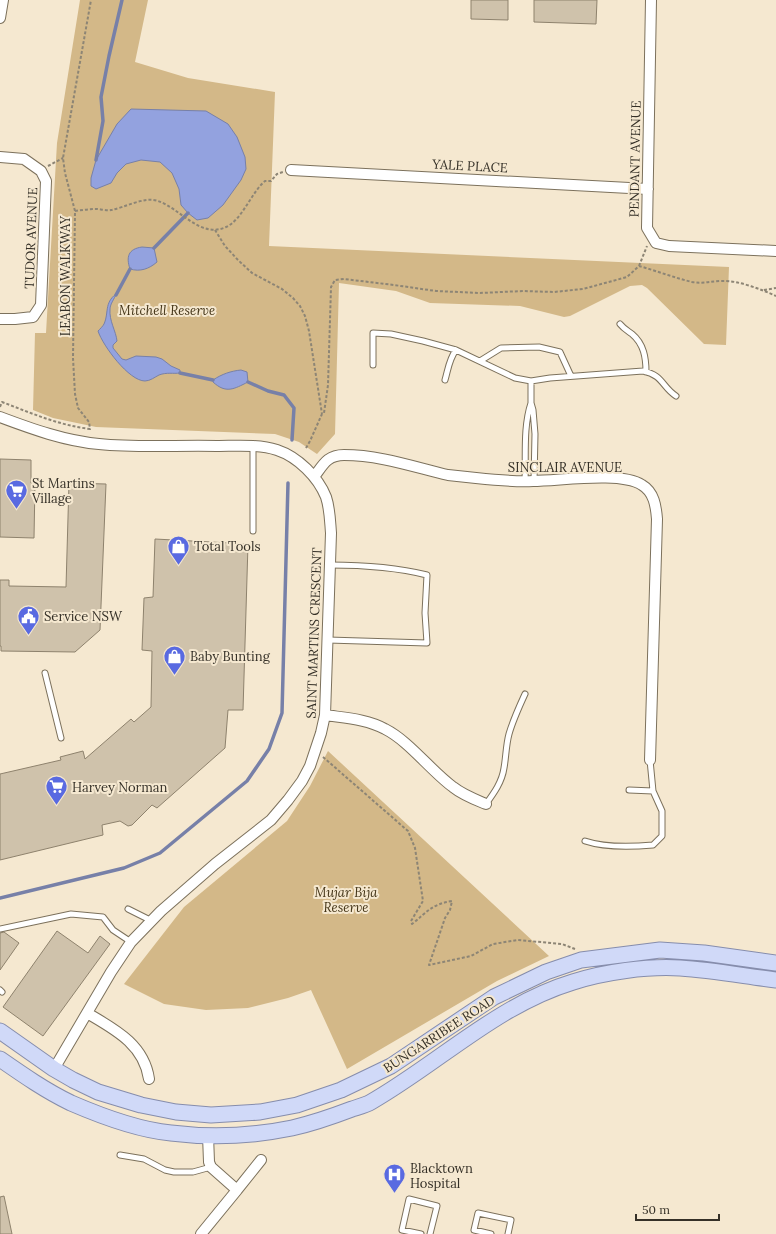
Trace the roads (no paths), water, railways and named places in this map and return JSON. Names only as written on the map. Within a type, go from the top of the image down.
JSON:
[{"type":"main road","name":"BUNGARRIBEE ROAD","points":[[0,1031],[54,1069],[98,1092],[141,1105],[176,1112],[210,1115],[260,1112],[297,1105],[333,1092],[384,1070],[494,997],[546,972],[581,960],[660,950],[704,953],[776,963]]},
{"type":"main road","name":"BUNGARRIBEE ROAD","points":[[0,1059],[30,1080],[71,1103],[123,1123],[170,1133],[219,1136],[273,1132],[319,1122],[370,1102],[429,1064],[488,1023],[532,998],[572,982],[641,969],[680,968],[776,980]]},
{"type":"street","points":[[0,18],[3,0]]},
{"type":"street","name":"PENDANT AVENUE","points":[[651,0],[647,228],[650,235],[656,243],[669,246],[776,251]]},
{"type":"street","name":"TUDOR AVENUE","points":[[0,157],[24,159],[42,171],[46,181],[41,305],[33,317],[0,319]]},
{"type":"street","name":"YALE PLACE","points":[[292,170],[648,189]]},
{"type":"street","name":"SAINT MARTINS CRESCENT","points":[[0,417],[40,431],[86,443],[124,446],[253,446],[277,450],[286,454],[305,467],[314,477],[326,496],[330,515],[330,564],[325,715],[316,752],[310,766],[288,800],[270,820],[215,864],[161,911],[131,942],[80,1022],[54,1069]]},
{"type":"street","name":"SINCLAIR AVENUE","points":[[314,477],[327,459],[342,455],[382,458],[450,475],[497,480],[529,481],[607,477],[642,484],[653,497],[657,519],[650,760]]},
{"type":"street","points":[[325,715],[361,721],[386,729],[453,787],[486,804]]},
{"type":"street","points":[[87,1013],[124,1036],[139,1051],[147,1068],[149,1079]]},
{"type":"street","points":[[208,1135],[209,1162],[211,1167],[237,1190]]},
{"type":"street","points":[[201,1234],[261,1160]]},
{"type":"lane","points":[[620,324],[639,342],[645,355],[646,372]]},
{"type":"lane","points":[[372,365],[373,333],[391,334],[456,350],[515,378],[531,381],[572,376],[646,372],[656,376],[671,393],[676,396]]},
{"type":"lane","points":[[480,361],[502,348],[528,347],[548,349],[560,352],[572,376]]},
{"type":"lane","points":[[445,380],[452,355],[456,350]]},
{"type":"lane","points":[[529,481],[535,434],[531,403],[531,381]]},
{"type":"lane","points":[[529,481],[526,435],[531,403]]},
{"type":"lane","points":[[253,446],[253,531]]},
{"type":"lane","points":[[328,640],[427,643],[425,613],[427,575],[408,570],[359,565],[330,564]]},
{"type":"lane","points":[[45,673],[61,738]]},
{"type":"lane","points":[[486,804],[497,789],[502,778],[509,736],[514,718],[526,694]]},
{"type":"lane","points":[[585,841],[597,845],[640,846],[653,845],[662,836],[662,811],[653,791],[650,760]]},
{"type":"lane","points":[[629,790],[653,791]]},
{"type":"lane","points":[[128,910],[152,920]]},
{"type":"lane","points":[[0,929],[71,914],[103,917],[113,930],[131,942]]},
{"type":"lane","points":[[120,1155],[144,1159],[165,1170],[174,1172],[192,1172],[211,1167]]},
{"type":"lane","points":[[421,1234],[402,1230],[409,1199],[436,1206],[430,1234]]},
{"type":"lane","points":[[491,1234],[474,1230],[478,1213],[511,1220],[508,1234]]},
{"type":"water","points":[[131,109],[206,111],[228,124],[237,137],[245,157],[246,169],[241,180],[223,205],[208,218],[197,220],[181,205],[179,189],[172,173],[160,162],[141,160],[126,164],[117,173],[111,183],[96,189],[91,186],[91,178],[96,160],[117,124]]},
{"type":"water","points":[[137,248],[154,248],[157,262],[144,269],[130,269],[128,261],[129,254]]},
{"type":"water","points":[[116,294],[110,309],[117,341],[113,345],[113,348],[122,359],[126,360],[136,356],[156,357],[180,370],[180,373],[162,374],[151,380],[145,381],[132,375],[117,362],[105,345],[98,331],[104,324],[108,305],[112,297]]},
{"type":"water","points":[[241,370],[247,372],[248,382],[238,387],[226,389],[213,382],[213,380],[223,374]]},
{"type":"waterway","points":[[96,160],[103,121],[101,97],[122,0]]},
{"type":"waterway","points":[[154,248],[188,213]]},
{"type":"waterway","points":[[116,295],[130,269]]},
{"type":"waterway","points":[[180,373],[213,380]]},
{"type":"waterway","points":[[248,382],[268,391],[284,395],[294,408],[292,440]]},
{"type":"waterway","points":[[0,898],[124,868],[160,853],[247,781],[269,749],[282,713],[288,483]]},
{"type":"place","name":"St Martins Village","points":[[17,510]]},
{"type":"place","name":"Total Tools","points":[[178,566]]},
{"type":"place","name":"Service NSW","points":[[29,636]]},
{"type":"place","name":"Baby Bunting","points":[[174,676]]},
{"type":"place","name":"Harvey Norman","points":[[56,806]]},
{"type":"place","name":"Blacktown Hospital","points":[[394,1194]]},
{"type":"park label","name":"Mitchell Reserve","points":[[167,310]]},
{"type":"park label","name":"Mujar Bija Reserve","points":[[346,900]]}]
